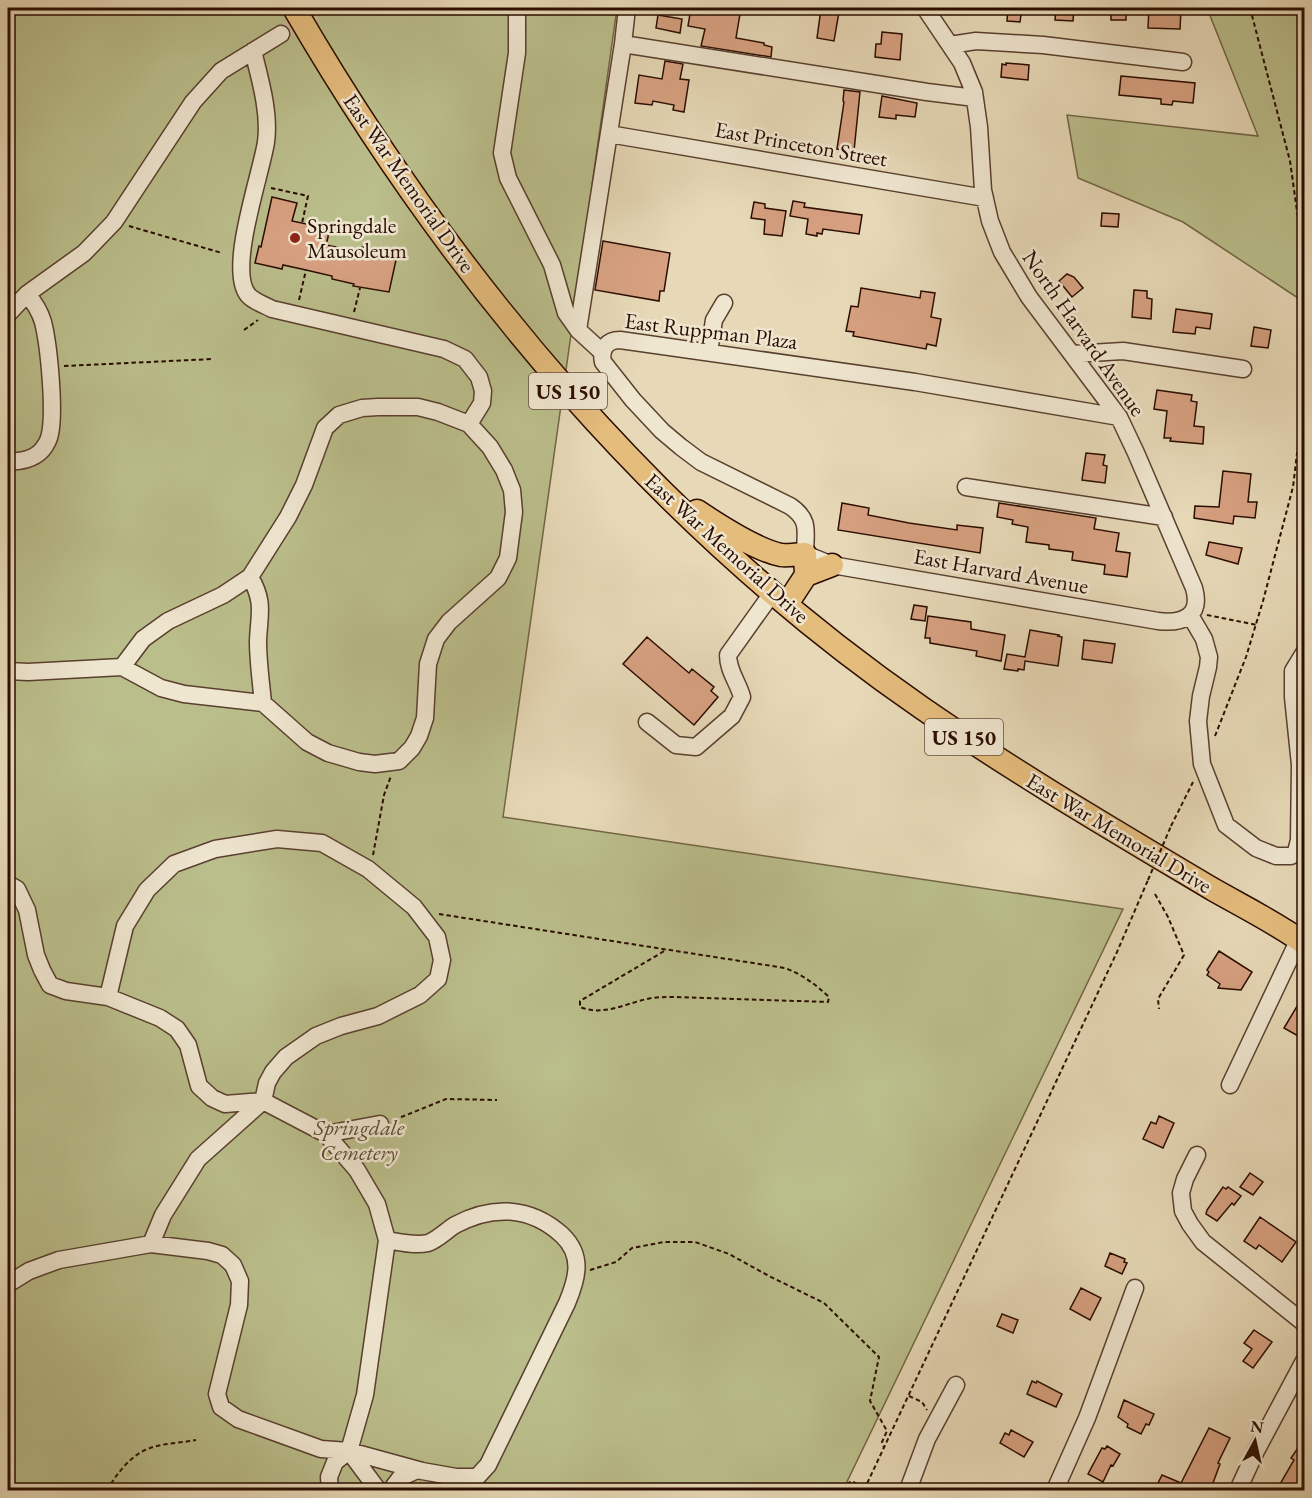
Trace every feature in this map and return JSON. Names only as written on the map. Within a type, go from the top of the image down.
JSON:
[{"type":"highway","name":"East War Memorial Drive","points":[[294,8],[369,130],[448,241],[519,333],[628,456],[707,534],[780,598],[875,674],[984,750],[1303,942]]},
{"type":"highway","points":[[628,456],[682,501],[738,536],[805,564],[832,565]]},
{"type":"highway","points":[[780,598],[805,564]]},
{"type":"street","points":[[517,8],[517,53],[502,144],[503,160],[508,178],[552,265],[566,313],[578,330],[602,352]]},
{"type":"street","points":[[578,330],[627,8]]},
{"type":"street","name":"North Harvard Avenue","points":[[925,8],[962,63],[975,98],[985,198],[990,221],[1005,258],[1029,297],[1119,417],[1194,588],[1196,602],[1191,613]]},
{"type":"street","points":[[8,314],[27,294],[84,253],[114,222],[193,102],[221,71],[281,34]]},
{"type":"street","points":[[950,45],[976,41],[1043,45],[1183,62]]},
{"type":"street","points":[[623,44],[975,98]]},
{"type":"street","points":[[253,51],[261,82],[266,141],[246,227],[241,281],[249,295],[272,309],[444,349],[465,359],[479,377],[483,391],[482,403],[469,424]]},
{"type":"street","name":"East Princeton Street","points":[[609,134],[985,198]]},
{"type":"street","points":[[8,462],[30,459],[39,453],[50,433],[49,367],[43,321],[34,302],[27,294]]},
{"type":"street","points":[[709,352],[714,320],[724,303]]},
{"type":"street","name":"East Ruppman Plaza","points":[[805,564],[806,529],[800,514],[790,506],[702,462],[670,439],[615,379],[603,362],[602,352],[608,343],[620,340],[709,352],[915,382],[1119,417]]},
{"type":"street","points":[[1073,354],[1123,351],[1243,369]]},
{"type":"street","points":[[8,671],[122,668],[161,688],[184,694],[263,703],[307,742],[328,753],[375,764],[399,761],[412,748],[425,718],[428,664],[436,639],[449,622],[498,579],[508,558],[514,512],[512,490],[504,470],[490,447],[469,424],[438,412],[418,407],[378,407],[362,408],[339,415],[325,428],[288,517],[250,577],[223,595],[168,621],[143,639],[122,668]]},
{"type":"street","points":[[966,487],[1164,517]]},
{"type":"street","name":"East Harvard Avenue","points":[[832,565],[1164,622],[1178,621],[1191,613]]},
{"type":"street","points":[[250,577],[259,591],[261,609],[258,640],[263,703]]},
{"type":"street","points":[[647,722],[676,745],[696,747],[732,716],[742,698],[728,666],[728,655],[780,598]]},
{"type":"street","points":[[1191,613],[1204,639],[1209,657],[1198,721],[1202,764],[1226,825],[1256,848],[1276,856],[1291,856],[1296,852],[1299,840],[1299,765],[1293,671],[1305,653]]},
{"type":"street","points":[[108,997],[126,926],[147,890],[174,864],[215,849],[277,839],[322,843],[368,869],[414,907],[437,937],[442,960],[438,979],[420,995],[378,1016],[341,1026],[316,1036],[286,1057],[267,1083],[263,1101],[198,1159],[163,1215],[151,1244]]},
{"type":"street","points":[[8,884],[17,889],[27,910],[36,954],[50,985],[66,992],[108,997],[160,1017],[177,1029],[188,1045],[199,1086],[212,1098],[225,1104],[263,1101],[326,1134],[357,1170],[377,1204],[387,1240],[365,1395],[349,1451],[336,1462],[329,1477],[330,1491]]},
{"type":"street","points":[[1230,1085],[1303,942]]},
{"type":"street","points":[[326,1134],[380,1124]]},
{"type":"street","points":[[1197,1155],[1181,1193],[1183,1211],[1190,1224],[1203,1242],[1305,1323]]},
{"type":"street","points":[[8,1284],[29,1271],[59,1260],[151,1244],[208,1251],[222,1255],[233,1265],[240,1281],[239,1305],[217,1394],[221,1407],[238,1419],[321,1449],[349,1451],[417,1470],[456,1477],[477,1477],[488,1465],[567,1303],[577,1280],[577,1261],[567,1241],[550,1225],[536,1217],[516,1212],[496,1211],[473,1215],[449,1228],[429,1243],[408,1244],[387,1240]]},
{"type":"street","points":[[1055,1491],[1087,1418],[1135,1288]]},
{"type":"street","points":[[1238,1491],[1256,1451],[1305,1360]]},
{"type":"street","points":[[908,1491],[927,1439],[956,1385]]},
{"type":"street","points":[[349,1451],[378,1491]]},
{"type":"street","points":[[391,1491],[400,1478],[417,1470]]},
{"type":"path","points":[[1250,8],[1290,161],[1305,297]]},
{"type":"path","points":[[265,187],[308,196],[302,223]]},
{"type":"path","points":[[114,222],[222,254]]},
{"type":"path","points":[[299,300],[306,270]]},
{"type":"path","points":[[355,310],[360,288]]},
{"type":"path","points":[[49,367],[213,359]]},
{"type":"path","points":[[1212,743],[1257,625],[1293,487],[1305,395]]},
{"type":"path","points":[[1191,613],[1257,625]]},
{"type":"path","points":[[368,869],[376,848],[387,784],[399,761]]},
{"type":"path","points":[[842,1491],[851,1481],[865,1489],[1118,952],[1171,826],[1194,780]]},
{"type":"path","points":[[1155,894],[1168,917],[1184,955],[1158,999],[1159,1010]]},
{"type":"path","points":[[439,914],[785,968],[802,974],[829,997],[828,1002],[676,997],[651,998],[607,1010],[589,1011],[580,1007],[580,1001],[666,950]]},
{"type":"path","points":[[380,1124],[412,1114],[446,1099],[497,1100]]},
{"type":"path","points":[[588,1270],[616,1262],[632,1248],[664,1242],[695,1242],[729,1254],[824,1303],[879,1357],[870,1401],[887,1431],[882,1442],[884,1448]]},
{"type":"path","points":[[107,1491],[135,1456],[149,1448],[196,1440]]},
{"type":"green space","name":"Springdale Cemetery","points":[[8,8],[617,8],[503,817],[1123,909],[843,1490],[8,1490]]},
{"type":"green space","points":[[1207,8],[1304,8],[1304,302],[1183,222],[1078,178],[1067,115],[1258,136]]},
{"type":"building","points":[[691,8],[741,8],[736,38],[764,43],[772,47],[771,57],[701,46],[705,29],[688,26]]},
{"type":"building","points":[[824,8],[837,8],[836,12],[839,12],[834,41],[817,38],[821,9],[824,10]]},
{"type":"building","points":[[1008,8],[1022,8],[1020,22],[1007,21]]},
{"type":"building","points":[[1056,8],[1074,8],[1073,21],[1055,20]]},
{"type":"building","points":[[1111,8],[1126,8],[1126,20],[1111,20]]},
{"type":"building","points":[[1149,8],[1181,10],[1180,29],[1148,28]]},
{"type":"building","points":[[658,15],[682,19],[680,33],[656,28]]},
{"type":"building","points":[[882,32],[902,34],[900,60],[875,57],[876,44],[881,44]]},
{"type":"building","points":[[665,61],[683,64],[680,79],[689,80],[684,112],[673,110],[674,105],[653,101],[652,105],[635,103],[639,75],[662,79]]},
{"type":"building","points":[[1006,63],[1029,65],[1028,80],[1001,77],[1002,64],[1006,65]]},
{"type":"building","points":[[1121,76],[1195,83],[1193,103],[1173,101],[1172,105],[1161,104],[1161,99],[1119,95]]},
{"type":"building","points":[[844,90],[860,92],[854,151],[837,149]]},
{"type":"building","points":[[882,96],[917,103],[915,117],[896,115],[896,119],[879,117]]},
{"type":"building","name":"Springdale Mausoleum","points":[[272,197],[297,203],[292,221],[330,229],[326,245],[361,252],[362,247],[373,249],[371,255],[396,260],[389,292],[353,286],[354,284],[332,279],[332,276],[283,265],[282,269],[255,263],[259,246],[261,247]]},
{"type":"building","points":[[793,201],[805,203],[804,207],[862,215],[859,234],[823,229],[822,234],[817,233],[817,236],[806,234],[808,219],[790,216]]},
{"type":"building","points":[[754,202],[765,204],[765,208],[786,211],[782,236],[764,234],[765,220],[751,218]]},
{"type":"building","points":[[1102,213],[1119,214],[1118,227],[1101,226]]},
{"type":"building","points":[[603,241],[670,253],[664,291],[660,291],[659,301],[595,290]]},
{"type":"building","points":[[1067,274],[1074,277],[1083,288],[1072,297],[1059,281]]},
{"type":"building","points":[[861,288],[920,298],[921,291],[935,293],[931,317],[941,319],[936,346],[927,344],[926,349],[853,336],[854,332],[846,331],[851,306],[858,307]]},
{"type":"building","points":[[1134,290],[1147,291],[1147,298],[1152,299],[1151,319],[1132,317]]},
{"type":"building","points":[[1176,309],[1212,314],[1210,329],[1196,327],[1195,334],[1173,332]]},
{"type":"building","points":[[1254,327],[1271,330],[1268,348],[1251,346]]},
{"type":"building","points":[[1157,390],[1192,395],[1191,401],[1197,402],[1194,426],[1204,427],[1203,444],[1170,441],[1171,438],[1164,438],[1167,411],[1154,409]]},
{"type":"building","points":[[1086,453],[1105,455],[1103,465],[1107,466],[1105,483],[1082,480]]},
{"type":"building","points":[[1223,471],[1251,474],[1248,502],[1257,502],[1255,518],[1234,516],[1233,524],[1194,518],[1195,506],[1219,507]]},
{"type":"building","points":[[842,503],[869,508],[868,515],[909,523],[957,530],[957,525],[983,528],[980,553],[838,530]]},
{"type":"building","points":[[999,503],[1096,518],[1094,529],[1119,533],[1116,551],[1130,553],[1127,577],[1104,574],[1105,565],[1072,560],[1073,552],[1049,549],[1049,545],[1026,542],[1028,527],[1012,524],[1013,520],[997,517]]},
{"type":"building","points":[[1209,542],[1242,548],[1238,564],[1206,555]]},
{"type":"building","points":[[914,605],[927,607],[925,621],[911,619]]},
{"type":"building","points":[[928,616],[971,622],[971,629],[1005,635],[1001,661],[976,656],[977,651],[930,643],[930,638],[925,638]]},
{"type":"building","points":[[1030,630],[1062,637],[1058,666],[1025,661],[1024,670],[1004,669],[1007,654],[1025,657]]},
{"type":"building","points":[[647,637],[689,673],[692,669],[714,687],[711,691],[718,697],[694,725],[623,664]]},
{"type":"building","points":[[1084,640],[1115,644],[1112,663],[1082,659]]},
{"type":"building","points":[[1219,951],[1252,972],[1241,990],[1218,988],[1220,984],[1207,975],[1209,972],[1207,970]]},
{"type":"building","points":[[1305,993],[1305,1040],[1284,1028]]},
{"type":"building","points":[[1159,1116],[1174,1123],[1163,1148],[1143,1139],[1151,1122],[1156,1124]]},
{"type":"building","points":[[1250,1173],[1263,1182],[1253,1195],[1240,1187]]},
{"type":"building","points":[[1223,1187],[1226,1189],[1228,1187],[1241,1196],[1217,1221],[1206,1214]]},
{"type":"building","points":[[1260,1217],[1296,1242],[1282,1262],[1259,1245],[1256,1249],[1244,1241]]},
{"type":"building","points":[[1110,1253],[1125,1259],[1124,1262],[1127,1263],[1122,1274],[1105,1266]]},
{"type":"building","points":[[1081,1288],[1101,1298],[1090,1320],[1070,1309]]},
{"type":"building","points":[[1002,1314],[1018,1320],[1013,1333],[997,1326]]},
{"type":"building","points":[[1254,1330],[1272,1342],[1253,1368],[1243,1361],[1252,1349],[1244,1343]]},
{"type":"building","points":[[1032,1381],[1036,1383],[1037,1381],[1062,1394],[1056,1407],[1027,1394]]},
{"type":"building","points":[[1124,1400],[1154,1414],[1149,1425],[1146,1424],[1141,1434],[1127,1427],[1128,1424],[1118,1417]]},
{"type":"building","points":[[1209,1428],[1230,1438],[1218,1463],[1220,1464],[1210,1491],[1154,1491],[1162,1475],[1181,1483]]},
{"type":"building","points":[[1011,1430],[1033,1442],[1024,1457],[1000,1443],[1005,1433],[1009,1435]]},
{"type":"building","points":[[1305,1438],[1305,1479],[1297,1491],[1276,1491],[1294,1460],[1291,1458]]},
{"type":"building","points":[[1107,1446],[1120,1454],[1113,1466],[1111,1465],[1103,1482],[1088,1474],[1102,1448],[1105,1449]]},
{"type":"tunnel","points":[[281,34],[325,8]]},
{"type":"place","name":"Springdale Mausoleum","points":[[295,238]]}]
